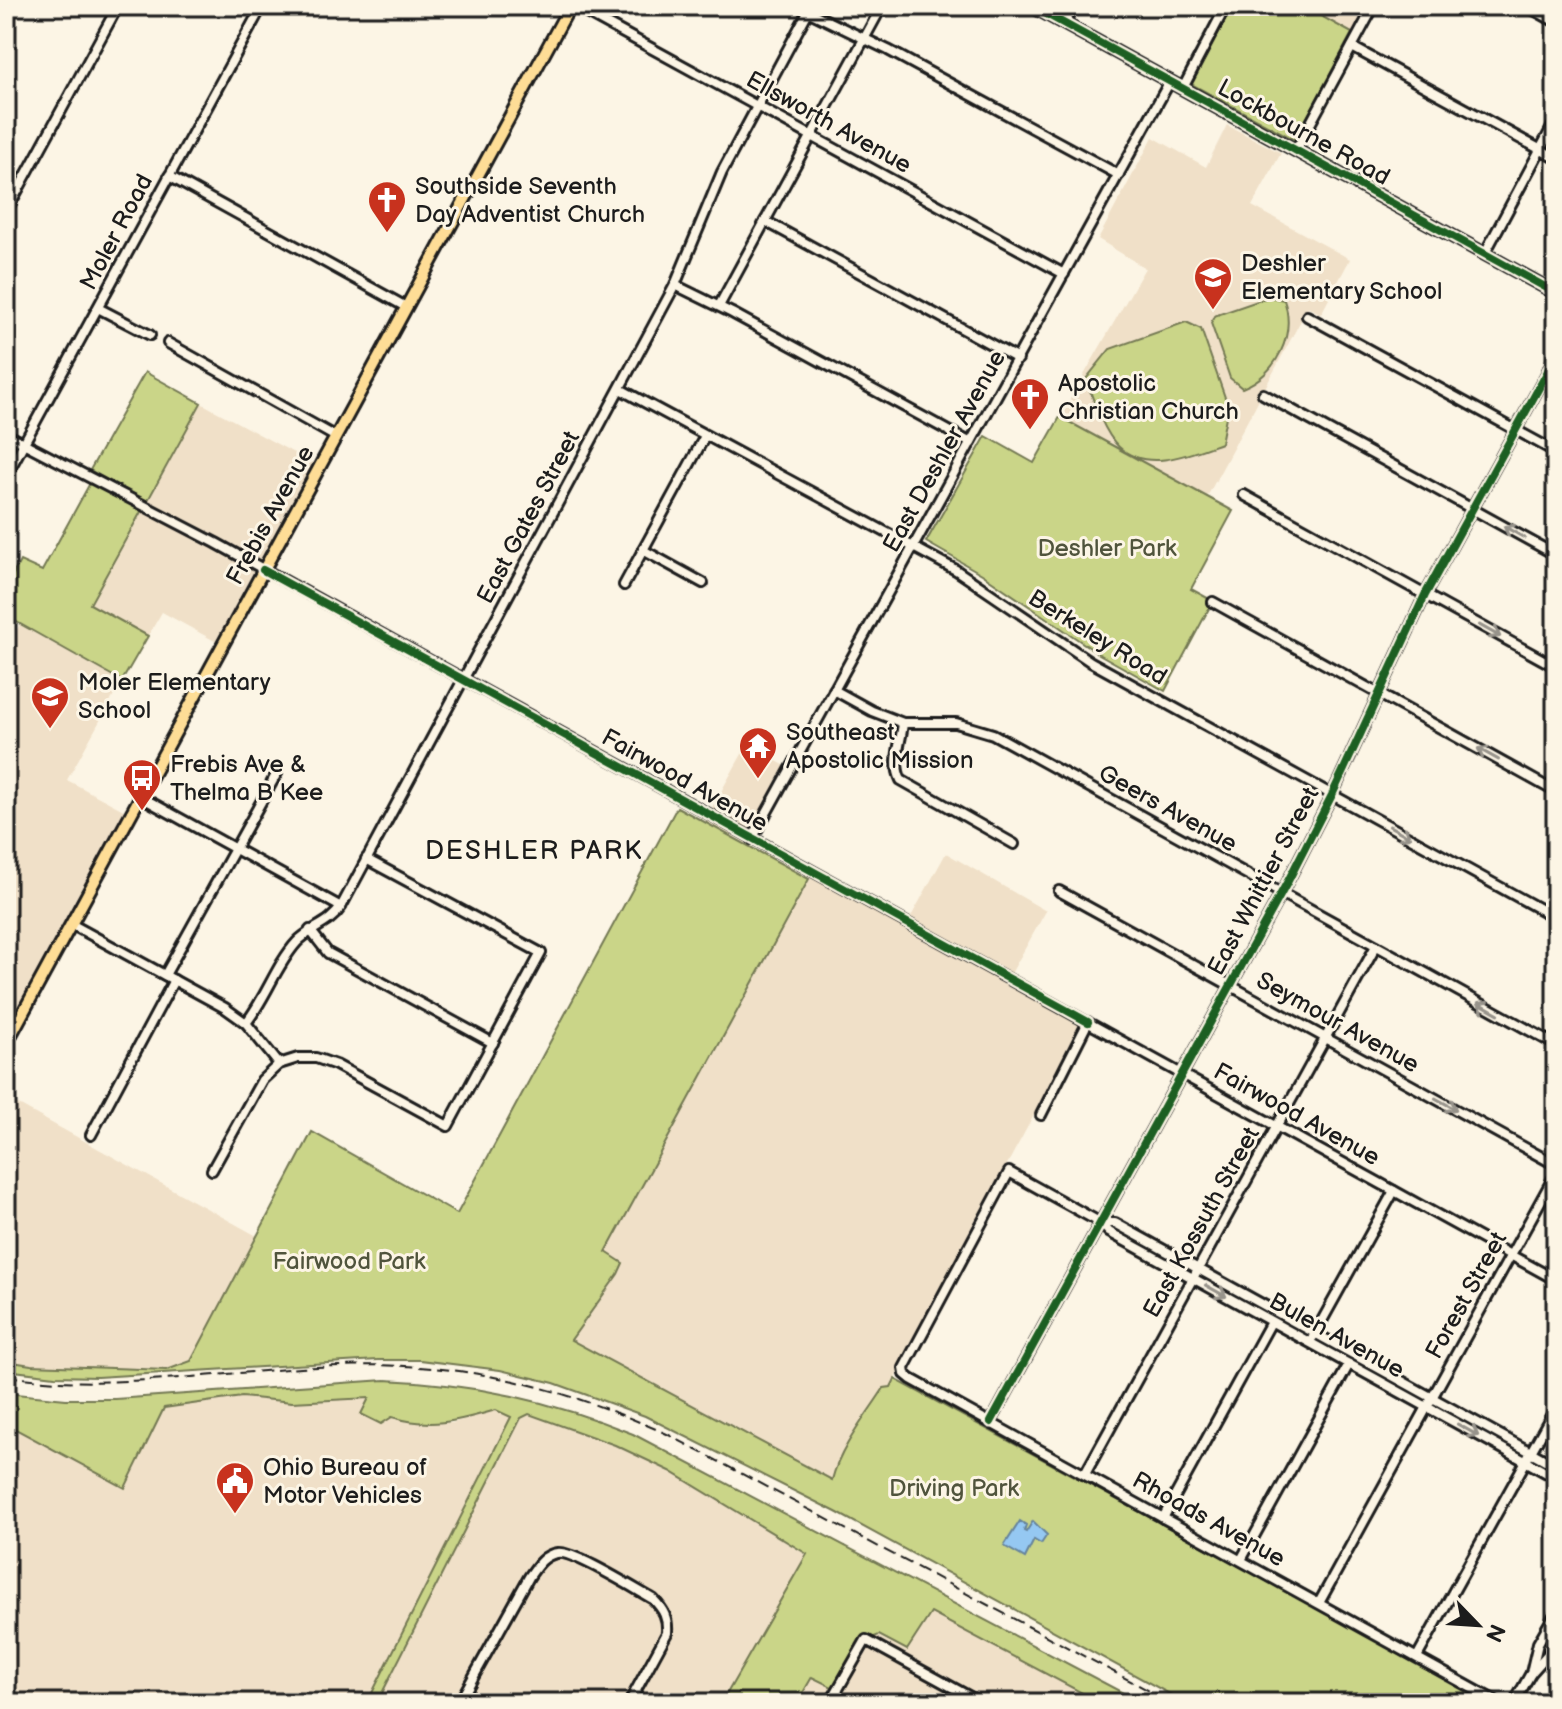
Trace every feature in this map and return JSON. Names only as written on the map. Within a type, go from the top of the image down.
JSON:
[{"type":"main road","name":"Frebis Avenue","points":[[6,1044],[572,6]]},
{"type":"main road","name":"Lockbourne Road","points":[[1032,6],[1556,293]]},
{"type":"street","points":[[6,14],[10,6]]},
{"type":"street","points":[[6,212],[118,6]]},
{"type":"street","name":"Moler Road","points":[[6,476],[262,6]]},
{"type":"street","name":"Ellsworth Avenue","points":[[572,6],[1064,274]]},
{"type":"street","points":[[797,6],[810,9],[1119,175]]},
{"type":"street","points":[[719,306],[882,6]]},
{"type":"street","points":[[1064,24],[1074,6]]},
{"type":"street","points":[[1183,88],[1226,6]]},
{"type":"street","points":[[1296,150],[1374,6]]},
{"type":"street","points":[[1527,6],[1556,22]]},
{"type":"street","name":"East Gates Street","points":[[246,1023],[263,1000],[291,950],[310,930],[332,917],[341,907],[675,285],[716,185],[810,9]]},
{"type":"street","points":[[1352,47],[1556,158]]},
{"type":"street","name":"East Deshler Avenue","points":[[752,839],[1170,81]]},
{"type":"street","points":[[1485,253],[1556,120]]},
{"type":"street","points":[[169,176],[406,307]]},
{"type":"street","points":[[6,183],[18,189]]},
{"type":"street","points":[[765,221],[1018,359]]},
{"type":"street","points":[[675,285],[971,443]]},
{"type":"street","points":[[98,308],[150,335]]},
{"type":"street","points":[[1307,316],[1556,452]]},
{"type":"street","points":[[168,343],[336,437]]},
{"type":"street","name":"East Whittier Street","points":[[991,1422],[1281,894],[1332,795],[1425,595],[1556,351]]},
{"type":"street","name":"Berkeley Road","points":[[620,389],[977,584],[1091,662],[1556,918]]},
{"type":"street","points":[[1263,394],[1556,555]]},
{"type":"street","name":"Fairwood Avenue","points":[[6,434],[263,570],[1556,1280]]},
{"type":"street","points":[[624,585],[705,436]]},
{"type":"street","points":[[1244,495],[1556,667]]},
{"type":"street","points":[[643,550],[703,583]]},
{"type":"street","points":[[1213,602],[1556,792]]},
{"type":"street","name":"Geers Avenue","points":[[834,690],[872,711],[903,723],[956,723],[993,734],[1556,1045]]},
{"type":"street","points":[[903,723],[896,760],[896,771],[901,780],[1014,844]]},
{"type":"street","points":[[91,1135],[235,849],[277,773]]},
{"type":"street","points":[[141,797],[341,907]]},
{"type":"street","points":[[212,1170],[257,1087],[279,1064],[307,1057],[325,1060],[448,1126],[541,953],[366,859]]},
{"type":"street","name":"Seymour Avenue","points":[[1059,891],[1556,1165]]},
{"type":"street","points":[[71,924],[225,1008],[246,1023],[279,1064]]},
{"type":"street","points":[[310,930],[321,948],[328,953],[493,1043]]},
{"type":"street","name":"East Kossuth Street","points":[[1085,1474],[1376,946]]},
{"type":"street","points":[[1041,1115],[1088,1022]]},
{"type":"street","name":"Bulen Avenue","points":[[904,1368],[1009,1172],[1193,1279],[1556,1478]]},
{"type":"street","name":"Forest Street","points":[[1319,1603],[1556,1173]]},
{"type":"street","points":[[1310,1343],[1394,1191]]},
{"type":"street","name":"Bulen Avenue","points":[[1101,1223],[1115,1223],[1556,1466]]},
{"type":"street","points":[[1163,1518],[1271,1322]]},
{"type":"street","points":[[1241,1560],[1349,1364]]},
{"type":"street","name":"Rhoads Avenue","points":[[904,1368],[911,1379],[1499,1703]]},
{"type":"street","points":[[1417,1657],[1556,1407]]},
{"type":"street","points":[[459,1703],[529,1577],[543,1559],[557,1553],[576,1557],[653,1599],[663,1609],[668,1622],[662,1644],[629,1703]]},
{"type":"street","points":[[1531,1673],[1538,1643],[1556,1612]]},
{"type":"street","points":[[830,1703],[866,1640],[981,1703]]},
{"type":"street","points":[[1514,1703],[1531,1673],[1556,1645]]},
{"type":"shaded area","points":[[1303,6],[1375,6],[1358,36]]},
{"type":"shaded area","name":"Deshler Elementary School","points":[[1227,125],[1281,153],[1252,206],[1350,259],[1321,314],[1308,307],[1207,497],[1060,417],[1145,268],[1098,239],[1153,137],[1206,167]]},
{"type":"shaded area","points":[[201,403],[320,467],[222,645],[162,612],[148,636],[90,604]]},
{"type":"shaded area","points":[[20,624],[122,681],[67,780],[131,814],[6,1043],[6,649]]},
{"type":"shaded area","points":[[747,745],[793,770],[749,847],[704,822]]},
{"type":"shaded area","points":[[946,853],[1046,911],[1008,979],[1085,1021],[908,1347],[895,1379],[839,1483],[561,1335],[809,879],[817,875],[907,924]]},
{"type":"shaded area","points":[[6,1098],[257,1236],[191,1361],[167,1370],[31,1365],[6,1361]]},
{"type":"shaded area","points":[[242,1397],[292,1402],[369,1397],[392,1417],[414,1423],[452,1423],[496,1410],[511,1417],[367,1703],[6,1703],[6,1424],[124,1488],[164,1408]]},
{"type":"shaded area","points":[[529,1414],[615,1445],[670,1471],[807,1555],[724,1703],[377,1703],[521,1417]]},
{"type":"shaded area","points":[[931,1612],[1101,1703],[797,1703],[812,1677],[834,1688],[859,1643],[879,1635],[907,1650]]},
{"type":"green space","points":[[1233,6],[1303,6],[1352,33],[1295,140],[1191,84]]},
{"type":"green space","points":[[1269,297],[1284,300],[1287,313],[1285,340],[1274,363],[1254,382],[1242,388],[1230,378],[1211,323],[1214,316]]},
{"type":"green space","points":[[1186,322],[1201,329],[1228,406],[1221,443],[1169,459],[1142,459],[1130,455],[1108,433],[1086,379],[1110,349]]},
{"type":"green space","points":[[145,372],[201,403],[147,502],[90,470]]},
{"type":"green space","name":"Deshler Park","points":[[1060,417],[1233,511],[1191,589],[1213,601],[1165,691],[1099,654],[982,574],[926,542],[986,436],[1034,463]]},
{"type":"green space","points":[[90,483],[142,510],[90,604],[148,636],[122,681],[6,616],[6,588],[20,561],[42,571]]},
{"type":"green space","points":[[677,807],[809,879],[606,1252],[623,1263],[618,1274],[571,1340],[832,1480],[854,1432],[884,1388],[891,1387],[895,1379],[1491,1703],[1186,1703],[836,1512],[645,1416],[554,1383],[500,1370],[420,1360],[378,1360],[97,1377],[6,1370],[6,1361],[31,1365],[167,1370],[191,1361],[312,1132],[457,1214]]},
{"type":"green space","points":[[385,1380],[450,1385],[511,1396],[571,1412],[633,1434],[1142,1703],[1101,1703],[931,1613],[907,1650],[879,1635],[859,1643],[834,1688],[812,1677],[797,1703],[724,1703],[807,1554],[670,1471],[615,1445],[529,1414],[521,1418],[377,1703],[367,1703],[511,1417],[496,1410],[444,1422],[420,1423],[392,1417],[381,1424],[361,1414],[369,1398],[292,1402],[242,1397],[164,1408],[125,1488],[6,1424],[6,1393],[66,1399],[115,1399]]},
{"type":"water","points":[[1020,1521],[1026,1525],[1024,1531],[1033,1521],[1047,1535],[1041,1544],[1034,1540],[1025,1558],[1004,1546]]},
{"type":"railway","points":[[6,1376],[106,1382],[355,1365],[405,1366],[474,1373],[539,1387],[667,1434],[1172,1703]]},
{"type":"cycle path","points":[[1032,6],[1556,293]]},
{"type":"cycle path","points":[[991,1422],[1288,881],[1332,795],[1425,595],[1547,373],[1556,351]]},
{"type":"cycle path","points":[[263,570],[1088,1022]]},
{"type":"place","name":"Southside Seventh Day Adventist Church","points":[[387,234]]},
{"type":"place","name":"Deshler Elementary School","points":[[1213,311]]},
{"type":"place","name":"Apostolic Christian Church","points":[[1030,431]]},
{"type":"place","name":"Moler Elementary School","points":[[50,730]]},
{"type":"place","name":"Southeast Apostolic Mission","points":[[758,780]]},
{"type":"place","name":"Frebis Ave & Thelma B Kee","points":[[142,812]]},
{"type":"place","name":"Ohio Bureau of Motor Vehicles","points":[[235,1515]]},
{"type":"district","name":"DESHLER PARK","points":[[534,850]]},
{"type":"park label","name":"Fairwood Park","points":[[349,1261]]},
{"type":"park label","name":"Driving Park","points":[[954,1488]]}]
